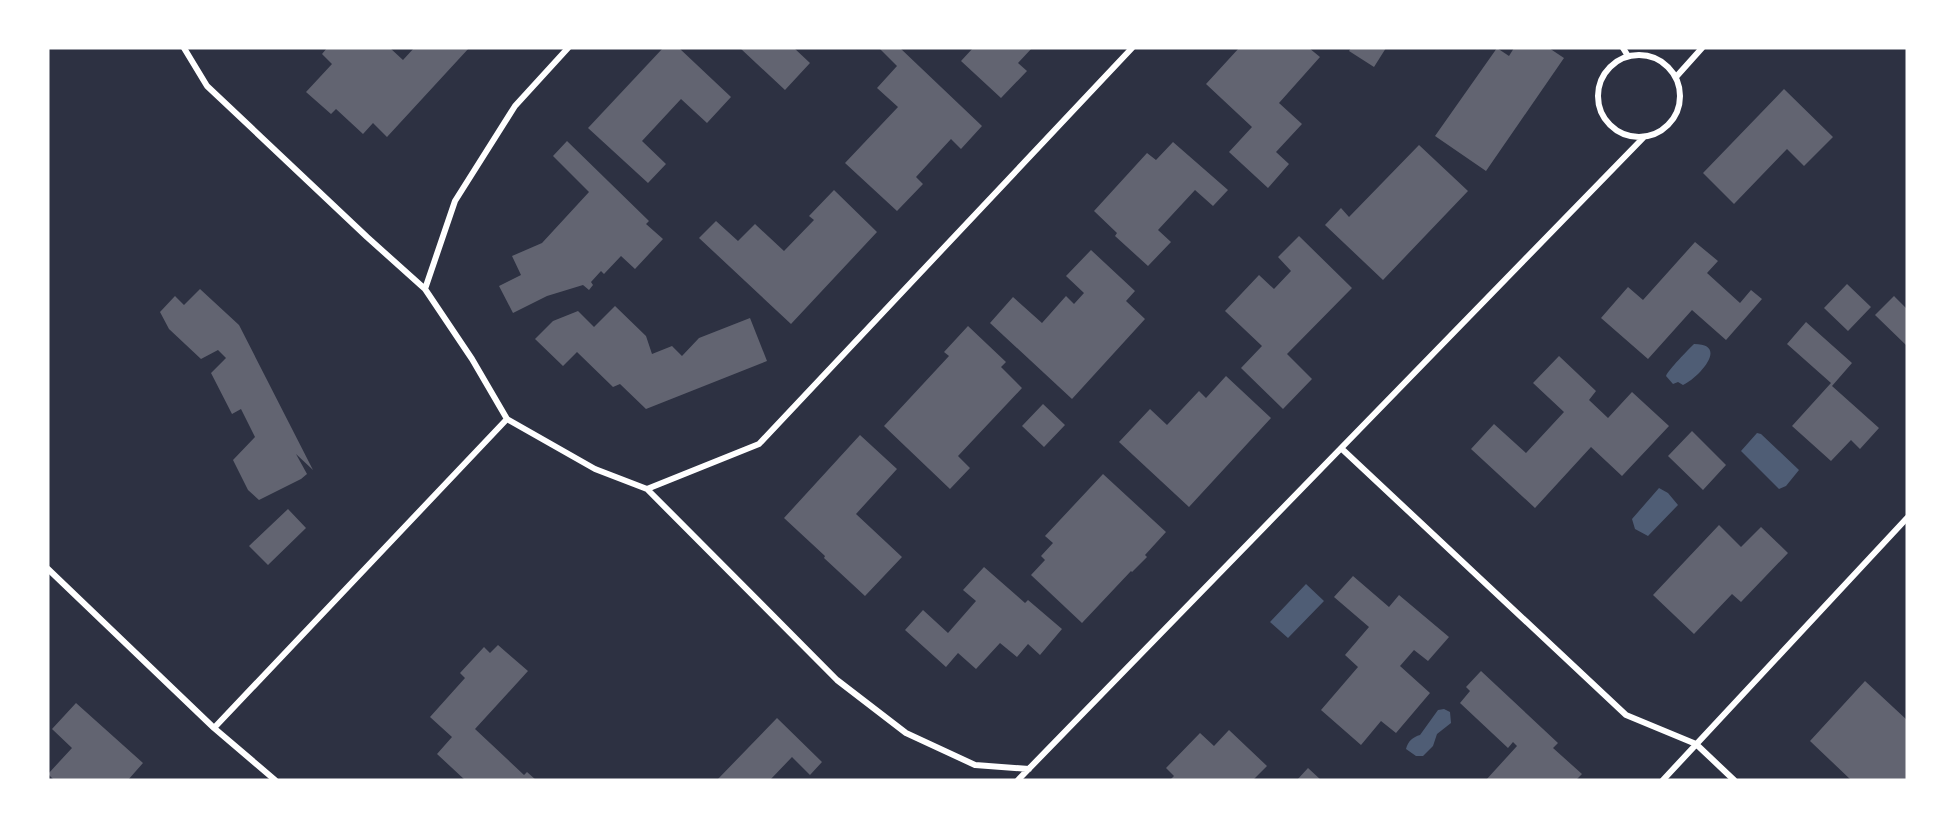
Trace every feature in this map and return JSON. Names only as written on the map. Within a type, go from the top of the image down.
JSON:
[{"type":"street","points":[[184,48],[207,86],[425,289],[472,359],[507,419],[595,469],[647,489],[837,680],[906,733],[975,765],[1029,769]]},
{"type":"street","points":[[425,289],[455,201],[515,106],[568,48]]},
{"type":"street","points":[[647,489],[759,444],[1132,48]]},
{"type":"street","points":[[1623,48],[1628,56]]},
{"type":"street","points":[[1676,77],[1702,48]]},
{"type":"street","points":[[1642,55],[1655,58],[1668,66],[1676,77],[1680,90],[1680,103],[1676,116],[1657,134],[1644,137],[1630,136],[1618,132],[1607,123],[1598,99],[1605,73],[1615,63],[1628,56],[1642,55]]},
{"type":"street","points":[[1018,780],[1644,137]]},
{"type":"street","points":[[214,728],[507,419]]},
{"type":"street","points":[[1342,449],[1626,715],[1696,744],[1734,780]]},
{"type":"street","points":[[1663,780],[1907,518]]},
{"type":"street","points":[[48,569],[214,728],[275,780]]},
{"type":"water","points":[[1694,344],[1704,345],[1710,349],[1708,362],[1696,376],[1683,385],[1678,382],[1673,384],[1666,376]]},
{"type":"water","points":[[1757,433],[1761,434],[1799,470],[1786,486],[1779,489],[1741,451]]},
{"type":"water","points":[[1659,488],[1668,493],[1678,505],[1648,536],[1635,529],[1632,519]]},
{"type":"water","points":[[1306,584],[1324,601],[1288,638],[1270,622]]},
{"type":"water","points":[[1444,709],[1450,712],[1451,723],[1437,734],[1433,746],[1423,756],[1416,756],[1406,749],[1409,742],[1420,735],[1438,710]]},
{"type":"building","points":[[327,48],[390,48],[403,60],[414,48],[469,48],[387,137],[373,123],[363,134],[336,109],[331,114],[306,92],[332,64],[322,54]]},
{"type":"building","points":[[663,48],[679,48],[731,97],[707,123],[681,99],[642,141],[666,164],[648,183],[588,128]]},
{"type":"building","points":[[740,48],[794,48],[810,63],[785,90]]},
{"type":"building","points":[[879,48],[900,48],[982,126],[961,149],[951,139],[916,177],[923,184],[897,211],[845,163],[898,107],[877,88],[897,66]]},
{"type":"building","points":[[973,48],[1032,48],[1018,63],[1027,71],[1001,98],[961,61]]},
{"type":"building","points":[[1239,48],[1309,48],[1320,57],[1279,103],[1302,124],[1276,152],[1289,164],[1268,188],[1229,152],[1252,127],[1206,84]]},
{"type":"building","points":[[1351,48],[1386,48],[1374,67],[1349,51]]},
{"type":"building","points":[[1497,48],[1509,56],[1514,48],[1549,48],[1564,58],[1486,171],[1435,136]]},
{"type":"building","points":[[1784,89],[1833,137],[1804,166],[1787,149],[1734,204],[1703,173]]},
{"type":"building","points":[[567,141],[649,221],[646,224],[663,239],[635,269],[621,256],[604,274],[601,271],[591,282],[593,285],[589,290],[583,285],[547,296],[513,313],[499,286],[521,275],[512,256],[542,243],[589,192],[553,156]]},
{"type":"building","points":[[1173,142],[1228,190],[1213,206],[1195,190],[1158,230],[1171,242],[1148,266],[1115,236],[1117,233],[1094,211],[1147,153],[1156,160]]},
{"type":"building","points":[[1419,145],[1468,191],[1383,280],[1325,225],[1341,208],[1349,217]]},
{"type":"building","points":[[834,190],[877,232],[791,324],[699,238],[716,221],[738,241],[755,224],[784,251],[814,220],[809,216]]},
{"type":"building","points":[[1299,236],[1352,288],[1287,354],[1312,379],[1283,409],[1241,368],[1262,346],[1225,311],[1259,275],[1274,289],[1291,271],[1278,257]]},
{"type":"building","points":[[1695,242],[1718,261],[1707,273],[1740,303],[1751,290],[1762,299],[1726,340],[1692,310],[1648,359],[1601,318],[1628,287],[1643,300]]},
{"type":"building","points":[[1091,250],[1135,291],[1126,301],[1145,319],[1072,399],[990,323],[1013,297],[1042,323],[1066,296],[1074,304],[1084,293],[1066,276]]},
{"type":"building","points":[[1847,284],[1871,307],[1848,331],[1824,308]]},
{"type":"building","points":[[200,289],[239,325],[313,470],[296,454],[307,474],[259,500],[248,490],[233,460],[255,437],[241,409],[232,414],[211,373],[226,358],[218,350],[201,359],[169,329],[160,312],[175,296],[184,305]]},
{"type":"building","points":[[1894,296],[1907,309],[1907,346],[1875,315]]},
{"type":"building","points":[[615,306],[646,336],[652,354],[672,346],[682,356],[699,338],[750,318],[767,361],[646,409],[620,384],[613,387],[577,352],[563,366],[535,339],[553,321],[578,311],[594,327]]},
{"type":"building","points":[[1806,322],[1852,363],[1832,386],[1879,428],[1860,449],[1851,440],[1831,461],[1792,426],[1831,383],[1787,344]]},
{"type":"building","points":[[968,326],[1006,362],[1001,367],[1022,388],[958,456],[970,468],[950,489],[884,426],[949,356],[944,352]]},
{"type":"building","points":[[1559,356],[1596,391],[1589,400],[1608,418],[1632,392],[1669,426],[1622,476],[1591,447],[1535,508],[1471,449],[1494,424],[1526,453],[1564,412],[1533,383]]},
{"type":"building","points":[[1226,376],[1271,418],[1189,507],[1119,442],[1150,409],[1167,425],[1199,391],[1206,398]]},
{"type":"building","points":[[1043,404],[1065,425],[1044,447],[1022,426]]},
{"type":"building","points":[[1692,431],[1726,465],[1703,490],[1668,456]]},
{"type":"building","points":[[860,435],[897,469],[856,514],[902,557],[865,596],[784,518]]},
{"type":"building","points":[[1103,474],[1166,532],[1145,555],[1147,557],[1082,623],[1031,575],[1045,560],[1041,556],[1053,543],[1045,536]]},
{"type":"building","points":[[288,509],[306,528],[268,565],[249,546]]},
{"type":"building","points":[[1719,525],[1741,547],[1761,527],[1788,553],[1741,602],[1732,594],[1694,634],[1653,595]]},
{"type":"building","points":[[984,567],[1025,603],[1028,600],[1062,629],[1040,655],[1028,644],[1017,657],[1000,643],[976,669],[958,653],[946,667],[905,630],[923,610],[948,633],[976,601],[963,590]]},
{"type":"building","points":[[1353,576],[1389,607],[1399,595],[1449,637],[1428,661],[1414,650],[1400,666],[1430,693],[1396,733],[1381,721],[1361,745],[1321,710],[1358,667],[1345,655],[1369,627],[1334,597]]},
{"type":"building","points":[[498,645],[528,671],[475,729],[524,775],[527,772],[536,780],[465,780],[437,754],[452,737],[430,717],[465,678],[460,673],[484,647],[490,653]]},
{"type":"building","points":[[1481,671],[1558,743],[1553,748],[1582,774],[1576,780],[1486,780],[1517,746],[1513,742],[1508,748],[1460,703],[1470,691],[1466,687]]},
{"type":"building","points":[[1865,681],[1907,720],[1907,780],[1851,780],[1810,741]]},
{"type":"building","points":[[76,703],[143,763],[128,780],[54,780],[48,774],[72,748],[52,729]]},
{"type":"building","points":[[777,718],[822,762],[810,775],[792,757],[770,780],[717,780]]},
{"type":"building","points":[[1229,730],[1267,766],[1253,780],[1170,780],[1174,776],[1166,768],[1200,733],[1214,746]]},
{"type":"building","points":[[1308,768],[1321,780],[1297,780]]}]
